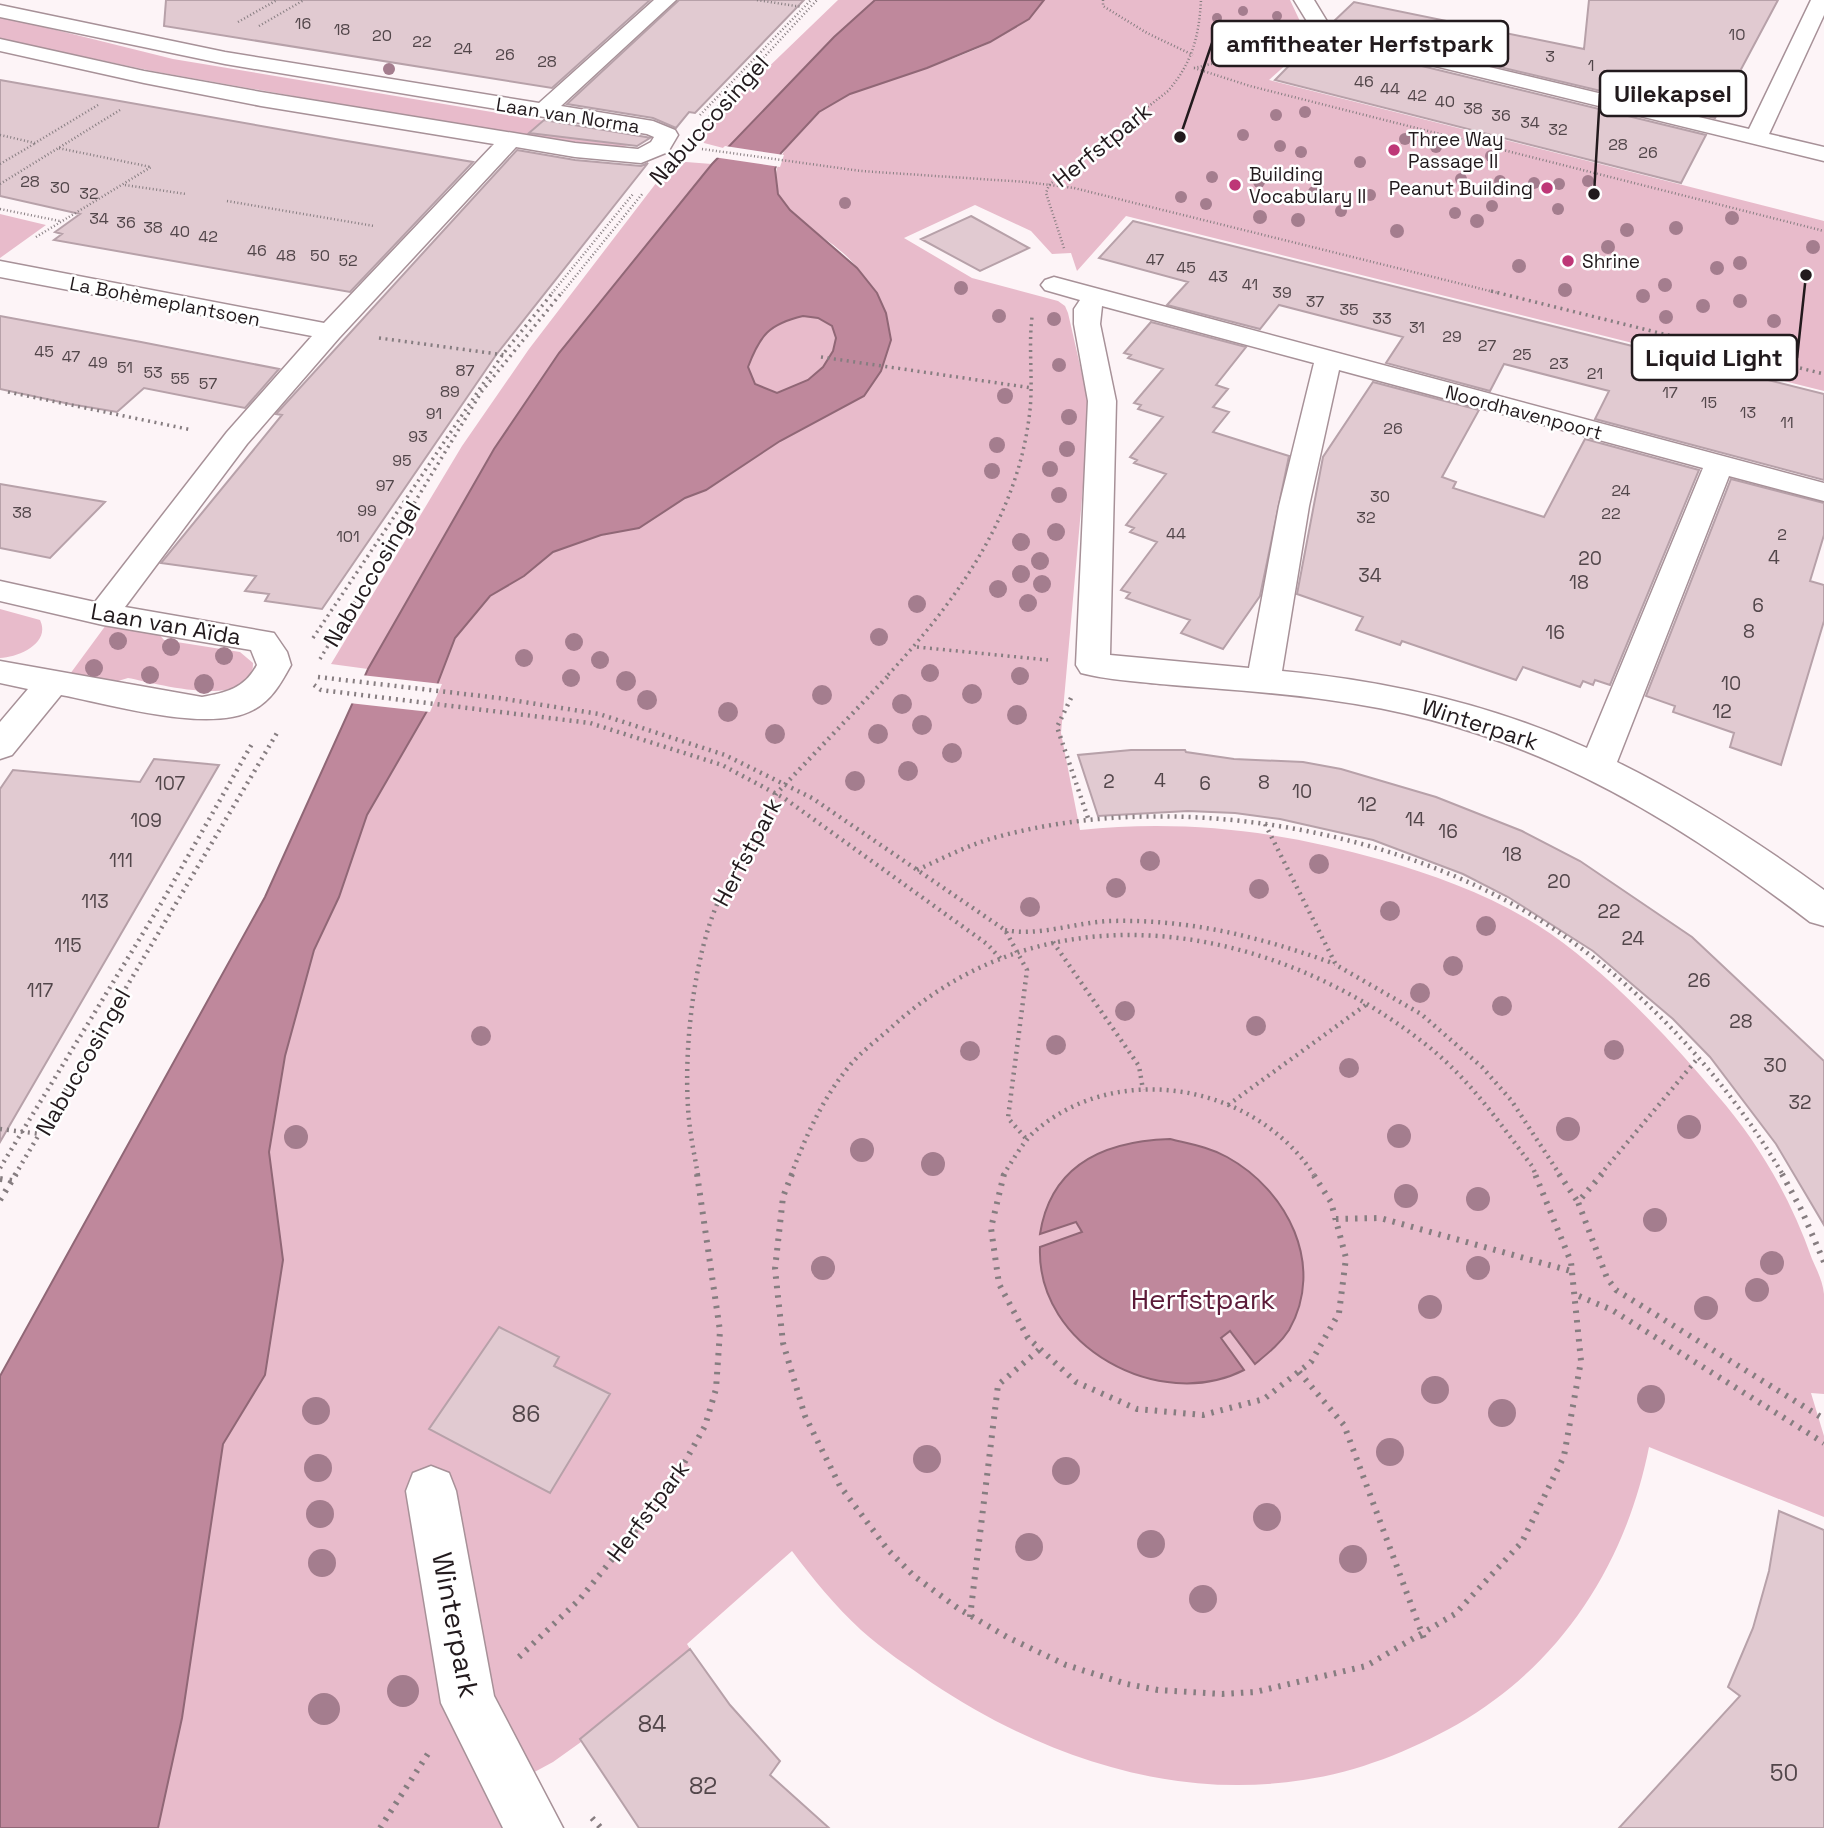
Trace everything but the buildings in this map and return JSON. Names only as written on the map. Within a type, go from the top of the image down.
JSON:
[{"type":"street","points":[[543,111],[666,0]]},
{"type":"street","points":[[1304,0],[1320,27],[1331,35],[1824,154]]},
{"type":"street","points":[[1756,138],[1821,0]]},
{"type":"street","name":"Laan van Norma","points":[[0,11],[225,58],[653,128],[667,135],[660,147],[642,156],[630,157],[510,140],[144,78],[0,46]]},
{"type":"street","points":[[103,614],[237,438],[330,332],[510,140]]},
{"type":"street","name":"La Bohèmeplantsoen","points":[[0,269],[330,332]]},
{"type":"street","name":"Noordhavenpoort","points":[[1054,285],[1094,298],[1824,492]]},
{"type":"street","points":[[1084,664],[1102,426],[1102,401],[1087,324],[1087,309],[1094,298]]},
{"type":"street","points":[[1264,680],[1294,506],[1328,360]]},
{"type":"street","points":[[1597,768],[1718,464]]},
{"type":"street","name":"Laan van Aïda","points":[[0,591],[103,614],[262,641],[270,652],[274,665],[264,684],[241,702],[202,709],[0,672]]},
{"type":"street","name":"Winterpark","points":[[1084,664],[1264,680],[1407,700],[1479,721],[1597,768],[1717,835],[1824,911]]},
{"type":"street","points":[[0,746],[52,683]]},
{"type":"street","name":"Winterpark","points":[[431,1491],[468,1703],[534,1828]]},
{"type":"path","points":[[757,0],[803,7]]},
{"type":"path","points":[[694,122],[811,0]]},
{"type":"path","name":"Nabuccosingel","points":[[699,127],[817,0]]},
{"type":"path","points":[[1103,0],[1103,6],[1127,21],[1193,55]]},
{"type":"path","name":"Herfstpark","points":[[380,1828],[433,1746],[468,1703],[579,1600],[670,1488],[705,1426],[716,1389],[720,1331],[686,1079],[690,1027],[701,956],[718,902],[766,819],[776,794],[916,646],[948,610],[969,577],[1008,500],[1025,445],[1032,388],[1032,318],[1037,303],[1054,285],[1065,259],[1046,193],[1049,185],[1144,111],[1174,84],[1193,55],[1199,29],[1201,0]]},
{"type":"path","points":[[1194,68],[1293,44]]},
{"type":"path","points":[[1187,67],[1240,83],[1824,231]]},
{"type":"path","points":[[0,164],[35,143]]},
{"type":"path","points":[[33,239],[60,220],[151,167],[58,148]]},
{"type":"path","points":[[697,149],[861,171],[1049,185],[1109,196],[1824,374]]},
{"type":"path","points":[[124,184],[186,194]]},
{"type":"path","points":[[312,640],[503,354],[638,188]]},
{"type":"path","name":"Nabuccosingel","points":[[317,664],[482,391],[647,189]]},
{"type":"path","points":[[227,201],[423,234]]},
{"type":"path","points":[[0,209],[60,220]]},
{"type":"path","points":[[330,332],[510,355]]},
{"type":"path","points":[[821,357],[1032,388]]},
{"type":"path","points":[[8,392],[237,438]]},
{"type":"path","points":[[916,646],[1084,664],[1057,727],[1089,821]]},
{"type":"path","points":[[328,678],[599,713],[725,755],[786,783],[867,833],[1005,930],[1020,933],[1111,920],[1202,924],[1271,940],[1336,965],[1421,1014],[1482,1067],[1511,1100],[1578,1202],[1607,1278],[1616,1290],[1824,1419]]},
{"type":"path","points":[[321,690],[590,723],[722,765],[776,794],[986,944],[1000,959]]},
{"type":"path","name":"Nabuccosingel","points":[[0,1200],[279,729]]},
{"type":"path","points":[[0,1168],[162,902],[256,736]]},
{"type":"path","points":[[917,870],[973,845],[1015,834],[1089,821],[1192,817],[1265,823],[1342,839],[1390,853],[1492,893],[1545,923],[1611,972],[1651,1008],[1698,1058],[1770,1152],[1813,1233],[1824,1262]]},
{"type":"path","points":[[1265,823],[1336,965]]},
{"type":"path","points":[[1005,930],[1027,970],[1008,1118],[1028,1141]]},
{"type":"path","points":[[1156,934],[1278,960],[1368,1003],[1461,1074],[1493,1111],[1532,1170],[1555,1212],[1566,1242],[1578,1296],[1582,1328],[1577,1401],[1569,1444],[1555,1483],[1536,1522],[1508,1563],[1478,1597],[1424,1639],[1387,1658],[1307,1685],[1255,1692],[1185,1694],[1122,1684],[1073,1669],[1035,1653],[970,1617],[922,1583],[890,1554],[820,1454],[796,1399],[777,1318],[775,1283],[781,1206],[790,1172],[809,1129],[853,1063],[899,1019],[929,997],[1000,959],[1015,952],[1079,936],[1156,934]]},
{"type":"path","points":[[1053,942],[1139,1066],[1143,1090]]},
{"type":"path","points":[[1227,1105],[1368,1003]]},
{"type":"path","points":[[1578,1202],[1698,1058]]},
{"type":"path","points":[[1172,1089],[1227,1105],[1266,1125],[1304,1160],[1331,1202],[1346,1258],[1339,1313],[1311,1363],[1264,1399],[1203,1415],[1137,1409],[1076,1382],[1028,1338],[999,1284],[991,1228],[1003,1175],[1033,1133],[1078,1103],[1123,1090],[1143,1090],[1172,1089]]},
{"type":"path","points":[[0,1129],[41,1134]]},
{"type":"path","points":[[0,1179],[12,1181]]},
{"type":"path","points":[[1336,1219],[1380,1218],[1572,1271]]},
{"type":"path","points":[[1578,1296],[1612,1310],[1824,1443]]},
{"type":"path","points":[[970,1617],[998,1385],[1040,1349]]},
{"type":"path","points":[[1299,1372],[1345,1425],[1424,1639]]},
{"type":"green space","points":[[838,0],[875,0],[834,37],[727,149],[704,143],[699,134]]},
{"type":"green space","name":"Herfstpark","points":[[1044,0],[1290,0],[1306,34],[1315,39],[1269,80],[1824,221],[1824,391],[1126,216],[1077,271],[1071,253],[1052,254],[1031,231],[975,205],[904,238],[972,278],[1058,301],[1065,306],[1068,313],[1090,409],[1061,733],[1080,830],[1157,826],[1232,830],[1307,842],[1382,860],[1448,882],[1532,921],[1574,951],[1618,989],[1679,1052],[1747,1132],[1784,1193],[1819,1276],[1824,1294],[1824,1394],[1811,1393],[1824,1436],[1824,1517],[1649,1447],[1624,1531],[1606,1570],[1558,1641],[1528,1672],[1495,1700],[1440,1734],[1383,1759],[1344,1772],[1303,1780],[1253,1785],[1204,1784],[1156,1778],[1062,1751],[1017,1731],[973,1709],[887,1651],[842,1611],[792,1551],[687,1644],[690,1649],[581,1739],[581,1742],[553,1762],[490,1796],[507,1828],[158,1828],[182,1718],[223,1444],[265,1375],[283,1260],[269,1152],[285,1056],[314,950],[339,897],[367,815],[427,711],[455,638],[490,596],[524,576],[553,552],[601,535],[639,528],[685,498],[706,490],[780,441],[864,396],[881,371],[891,340],[857,268],[839,249],[787,207],[780,196],[776,181],[778,165],[796,135],[809,121],[838,100],[868,86],[957,57],[991,42],[1020,24]]},
{"type":"green space","points":[[0,16],[173,59],[636,136],[626,146],[603,151],[152,71],[0,39]]},
{"type":"green space","points":[[673,161],[712,164],[559,353],[494,449],[368,669],[331,664],[462,446],[529,349]]},
{"type":"green space","points":[[0,214],[46,225],[0,258]]},
{"type":"green space","points":[[803,316],[818,318],[832,326],[836,338],[833,351],[823,367],[808,380],[777,393],[755,384],[748,367],[762,339],[774,327]]},
{"type":"green space","points":[[0,609],[40,620],[41,636],[37,642],[24,652],[0,658]]},
{"type":"green space","points":[[106,625],[158,633],[164,640],[240,652],[253,663],[249,678],[238,687],[221,691],[201,691],[128,678],[118,681],[70,674]]},
{"type":"shaded area","points":[[875,0],[1044,0],[1029,19],[990,42],[927,68],[850,94],[819,112],[781,153],[775,169],[778,194],[790,210],[857,268],[877,293],[886,313],[891,340],[881,371],[864,396],[780,441],[706,490],[685,498],[639,528],[601,535],[553,552],[524,576],[490,596],[455,638],[427,711],[367,815],[339,897],[314,950],[285,1056],[269,1152],[283,1260],[265,1375],[223,1444],[182,1718],[158,1828],[0,1828],[0,1376],[265,897],[368,669],[494,449],[559,353],[712,164],[834,37]],"holes":[[[803,316],[818,318],[832,326],[836,338],[833,351],[823,367],[808,380],[777,393],[755,384],[748,367],[767,333],[791,319]]]},
{"type":"shaded area","points":[[1170,1139],[1213,1151],[1248,1171],[1283,1209],[1301,1255],[1303,1280],[1299,1305],[1289,1330],[1255,1364],[1230,1331],[1221,1338],[1244,1370],[1211,1381],[1176,1383],[1141,1376],[1109,1362],[1081,1341],[1058,1314],[1044,1283],[1040,1247],[1082,1232],[1076,1222],[1040,1234],[1046,1210],[1056,1189],[1069,1173],[1104,1151],[1146,1141]]},
{"type":"pier","points":[[725,146],[784,155],[780,167],[713,157]]},
{"type":"pier","points":[[361,675],[442,684],[430,712],[349,703]]},
{"type":"place","name":"amfitheater Herfstpark","points":[[1180,137]]},
{"type":"place","name":"Three Way Passage II","points":[[1394,150]]},
{"type":"place","name":"Building Vocabulary II","points":[[1235,185]]},
{"type":"place","name":"Peanut Building","points":[[1547,188]]},
{"type":"place","name":"Uilekapsel","points":[[1594,194]]},
{"type":"place","name":"Shrine","points":[[1568,261]]},
{"type":"place","name":"Liquid Light","points":[[1806,275]]}]
